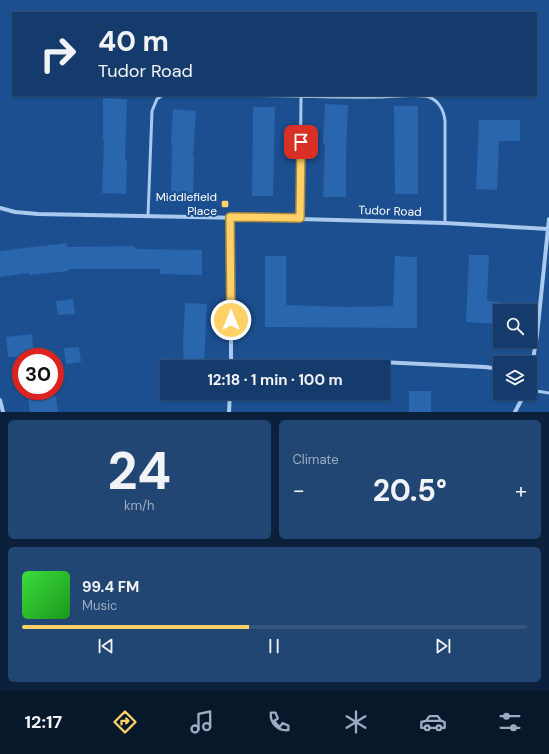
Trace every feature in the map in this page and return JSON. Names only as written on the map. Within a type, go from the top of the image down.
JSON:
[{"type":"street","name":"Tudor Road","points":[[0,208],[15,212],[38,214],[300,218],[445,223],[549,229]]},
{"type":"street","points":[[230,217],[231,360]]},
{"type":"street","points":[[534,356],[549,220]]},
{"type":"street","points":[[390,362],[493,369]]},
{"type":"street","points":[[0,400],[3,412]]},
{"type":"street","points":[[229,412],[230,400]]},
{"type":"street","points":[[515,412],[521,400]]},
{"type":"lane","points":[[148,216],[152,111],[157,99],[162,96]]},
{"type":"lane","points":[[300,218],[301,96],[420,96],[428,97],[436,102],[442,109],[445,121],[445,223]]},
{"type":"lane","points":[[537,391],[549,393]]},
{"type":"building","points":[[103,98],[127,99],[125,160],[127,160],[126,194],[102,193],[104,141]]},
{"type":"building","points":[[325,104],[348,105],[346,197],[323,197]]},
{"type":"building","points":[[394,106],[418,106],[418,194],[395,194]]},
{"type":"building","points":[[253,107],[275,107],[273,196],[252,196]]},
{"type":"building","points":[[173,109],[196,111],[193,157],[193,196],[171,196]]},
{"type":"building","points":[[479,120],[520,120],[520,141],[499,141],[497,190],[476,189]]},
{"type":"building","points":[[67,243],[67,247],[135,246],[135,249],[202,250],[202,275],[160,274],[160,269],[69,269],[69,271],[29,275],[29,273],[0,277],[0,251]]},
{"type":"building","points":[[469,255],[489,255],[487,301],[500,302],[500,304],[493,304],[493,324],[466,322]]},
{"type":"building","points":[[265,256],[286,256],[286,305],[348,307],[393,306],[395,256],[417,257],[417,328],[265,327]]},
{"type":"building","points":[[73,299],[75,314],[58,315],[56,301]]},
{"type":"building","points":[[185,303],[207,304],[204,360],[184,360]]},
{"type":"building","points":[[32,334],[33,348],[12,348],[12,357],[8,357],[6,337]]},
{"type":"building","points":[[79,347],[81,362],[66,364],[64,348]]},
{"type":"building","points":[[409,391],[431,391],[431,412],[409,412]]},
{"type":"building","points":[[28,400],[56,400],[58,412],[30,412]]},
{"type":"building","points":[[184,400],[205,400],[205,401]]},
{"type":"place","name":"Middlefield Place","points":[[225,204]]},
{"type":"route","points":[[231,320],[230,217],[300,218],[301,142]]}]
